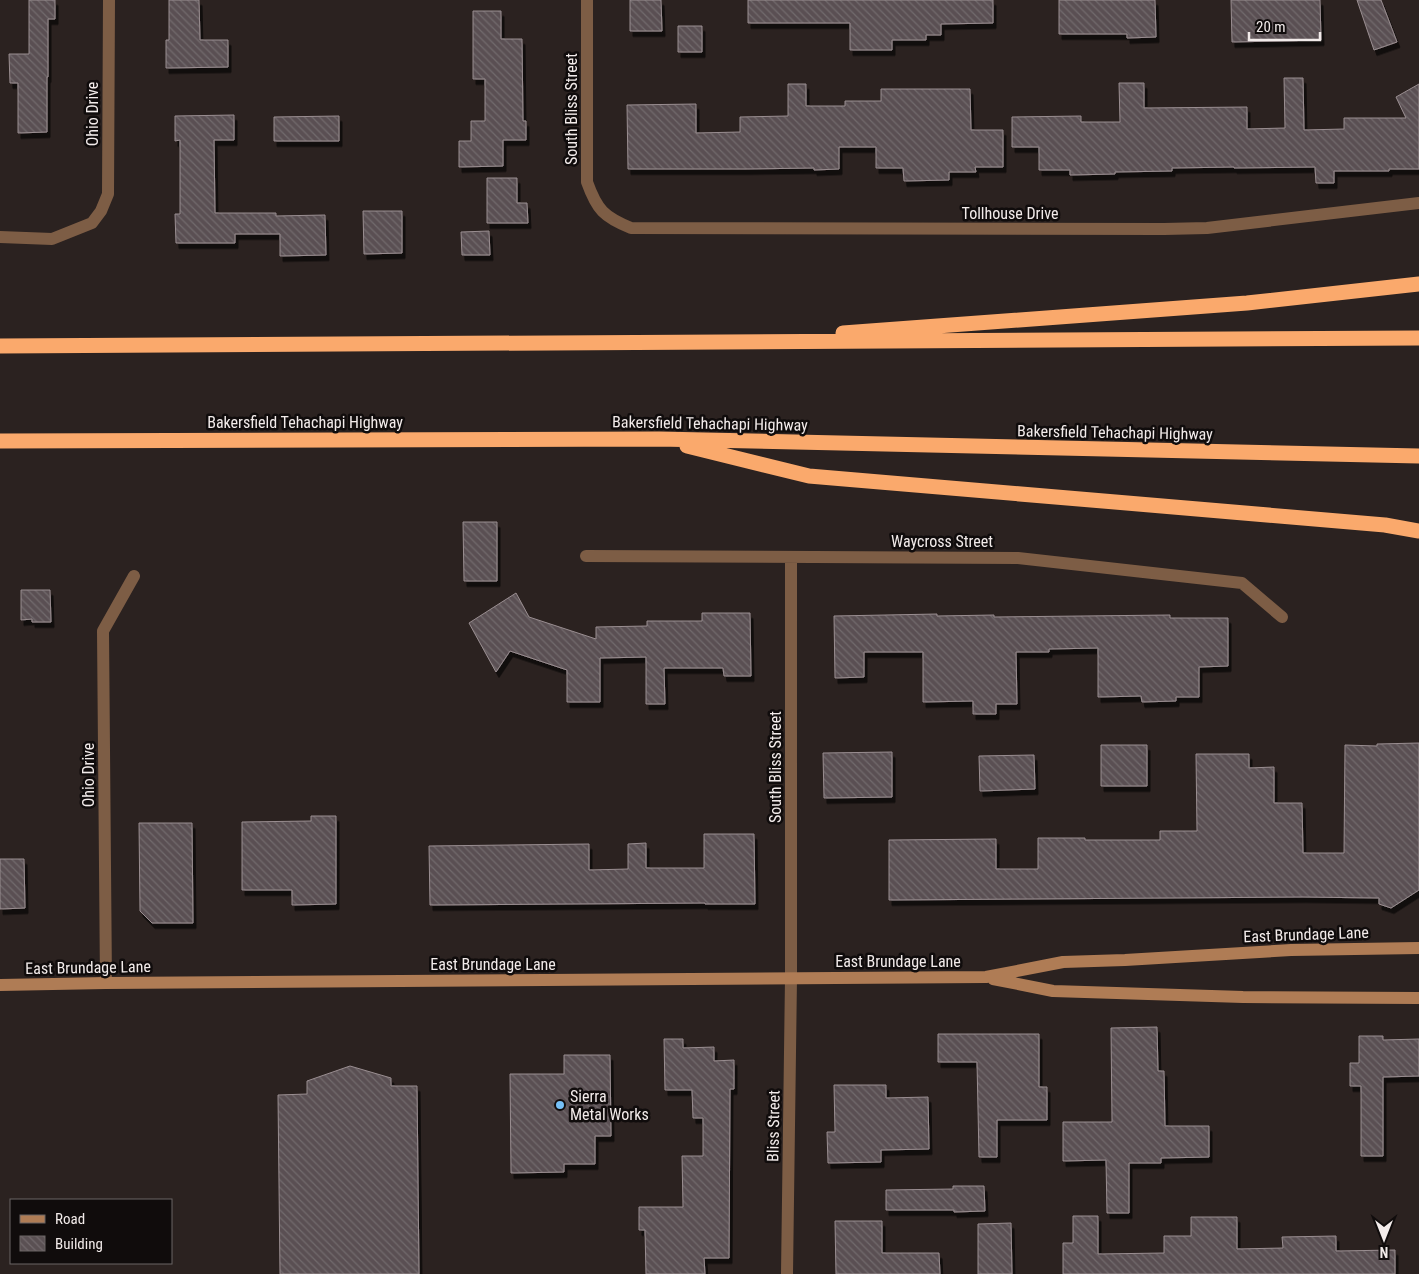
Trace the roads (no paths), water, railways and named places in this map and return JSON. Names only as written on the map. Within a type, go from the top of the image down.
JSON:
[{"type":"highway","points":[[704,343],[1247,303],[1419,284]]},
{"type":"highway","points":[[0,346],[1419,338]]},
{"type":"highway","points":[[659,439],[809,476],[1375,524],[1419,531]]},
{"type":"highway","name":"Bakersfield Tehachapi Highway","points":[[0,441],[659,439],[1419,456]]},
{"type":"main road","name":"East Brundage Lane","points":[[0,985],[986,977],[1063,962],[1291,950],[1419,948]]},
{"type":"main road","name":"East Brundage Lane","points":[[986,977],[1053,990],[1243,996],[1419,998]]},
{"type":"street","name":"Ohio Drive","points":[[0,237],[52,239],[92,223],[101,211],[108,194],[109,0]]},
{"type":"street","name":"South Bliss Street","points":[[587,0],[587,182],[593,200],[603,213]]},
{"type":"street","name":"Tollhouse Drive","points":[[603,213],[614,221],[631,228],[1164,229],[1207,228],[1419,203]]},
{"type":"street","name":"Waycross Street","points":[[586,556],[1018,558],[1242,583],[1282,617]]},
{"type":"street","name":"South Bliss Street","points":[[791,557],[791,978]]},
{"type":"street","name":"Ohio Drive","points":[[106,983],[103,630],[134,576]]},
{"type":"street","name":"Bliss Street","points":[[787,1274],[791,978]]},
{"type":"place","name":"Sierra Metal Works","points":[[560,1105]]}]
